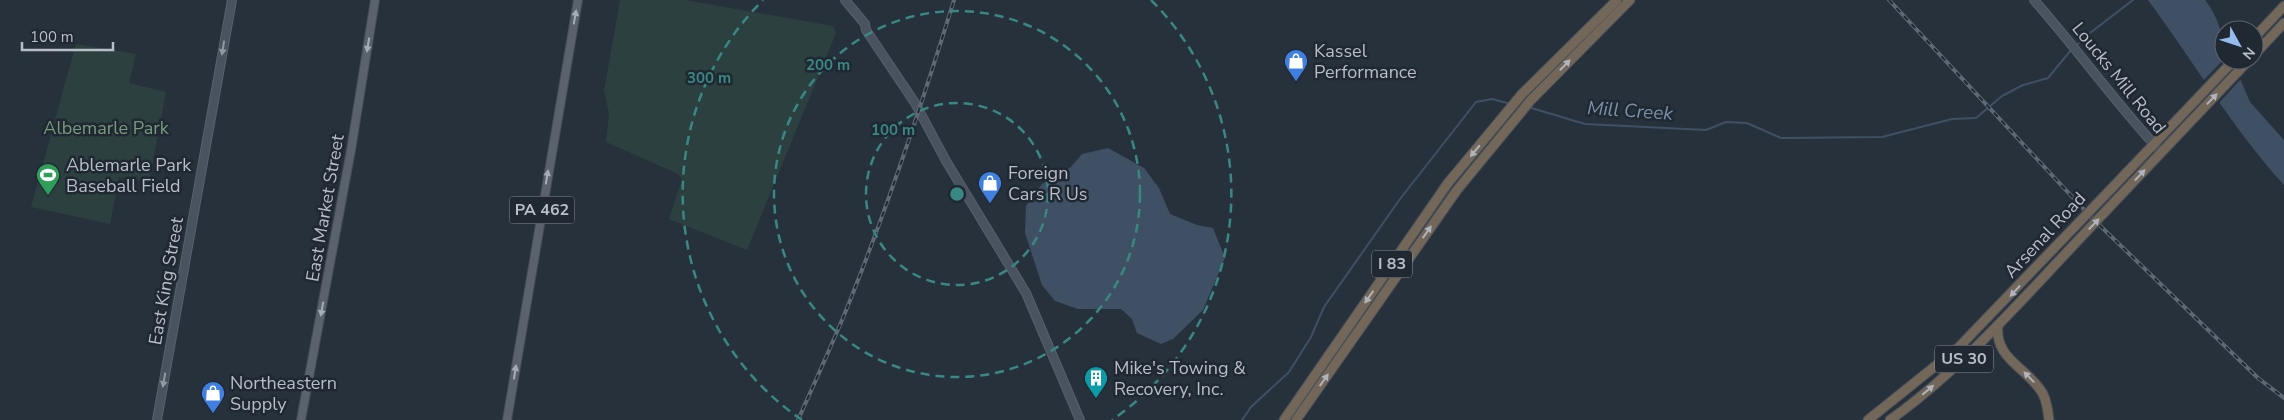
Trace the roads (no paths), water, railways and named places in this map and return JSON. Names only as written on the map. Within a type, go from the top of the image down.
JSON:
[{"type":"highway","name":"I 83","points":[[1284,420],[1448,184],[1522,94],[1618,0]]},
{"type":"highway","name":"I 83","points":[[1296,420],[1457,190],[1531,100],[1630,0]]},
{"type":"highway","points":[[2264,27],[2284,6]]},
{"type":"highway","points":[[2264,44],[2284,23]]},
{"type":"highway","name":"Arsenal Road","points":[[1868,420],[1959,347],[2225,70]]},
{"type":"highway","name":"Arsenal Road","points":[[1890,420],[1948,373],[1998,325],[2240,70]]},
{"type":"highway","points":[[1998,325],[1997,336],[2001,349],[2038,386],[2046,403],[2049,420]]},
{"type":"main road","name":"East Market Street","points":[[301,420],[351,150],[375,0]]},
{"type":"main road","name":"PA 462","points":[[507,420],[578,0]]},
{"type":"street","name":"East King Street","points":[[157,420],[232,0]]},
{"type":"street","points":[[845,0],[865,24],[866,30],[915,103],[946,161],[1026,293],[1080,420]]},
{"type":"street","name":"Loucks Mill Road","points":[[2034,0],[2082,56],[2113,99],[2162,152]]},
{"type":"water","points":[[2148,0],[2205,0],[2217,20],[2214,20],[2214,70],[2236,70],[2250,102],[2284,140],[2284,185],[2230,118]]},
{"type":"water","points":[[1108,148],[1144,168],[1159,188],[1170,214],[1197,225],[1213,228],[1225,258],[1203,310],[1173,339],[1161,344],[1137,333],[1132,319],[1121,309],[1078,309],[1055,301],[1042,285],[1025,233],[1026,206],[1042,184],[1071,167],[1082,154]]},
{"type":"waterway","name":"Mill Creek","points":[[2075,47],[2086,36],[2133,0]]},
{"type":"waterway","name":"Mill Creek","points":[[1528,107],[1585,124],[1706,130],[1726,122],[1747,123],[1781,138],[1882,137],[1952,119],[1976,118],[2002,96],[2023,85],[2048,78],[2071,50]]},
{"type":"waterway","name":"Mill Creek","points":[[1242,420],[1251,407],[1289,372],[1311,337],[1324,307],[1400,199],[1476,102],[1492,99],[1511,104]]},
{"type":"railway","points":[[798,420],[845,313],[893,187],[954,0]]},
{"type":"railway","points":[[1889,0],[2090,216],[2258,378],[2284,398]]},
{"type":"place","name":"Kassel Performance","points":[[1296,82]]},
{"type":"place","name":"Ablemarle Park Baseball Field","points":[[48,196]]},
{"type":"place","name":"Foreign Cars R Us","points":[[990,204]]},
{"type":"place","name":"Mike's Towing & Recovery, Inc.","points":[[1096,399]]},
{"type":"place","name":"Northeastern Supply","points":[[213,414]]},
{"type":"park label","name":"Albemarle Park","points":[[106,128]]}]
